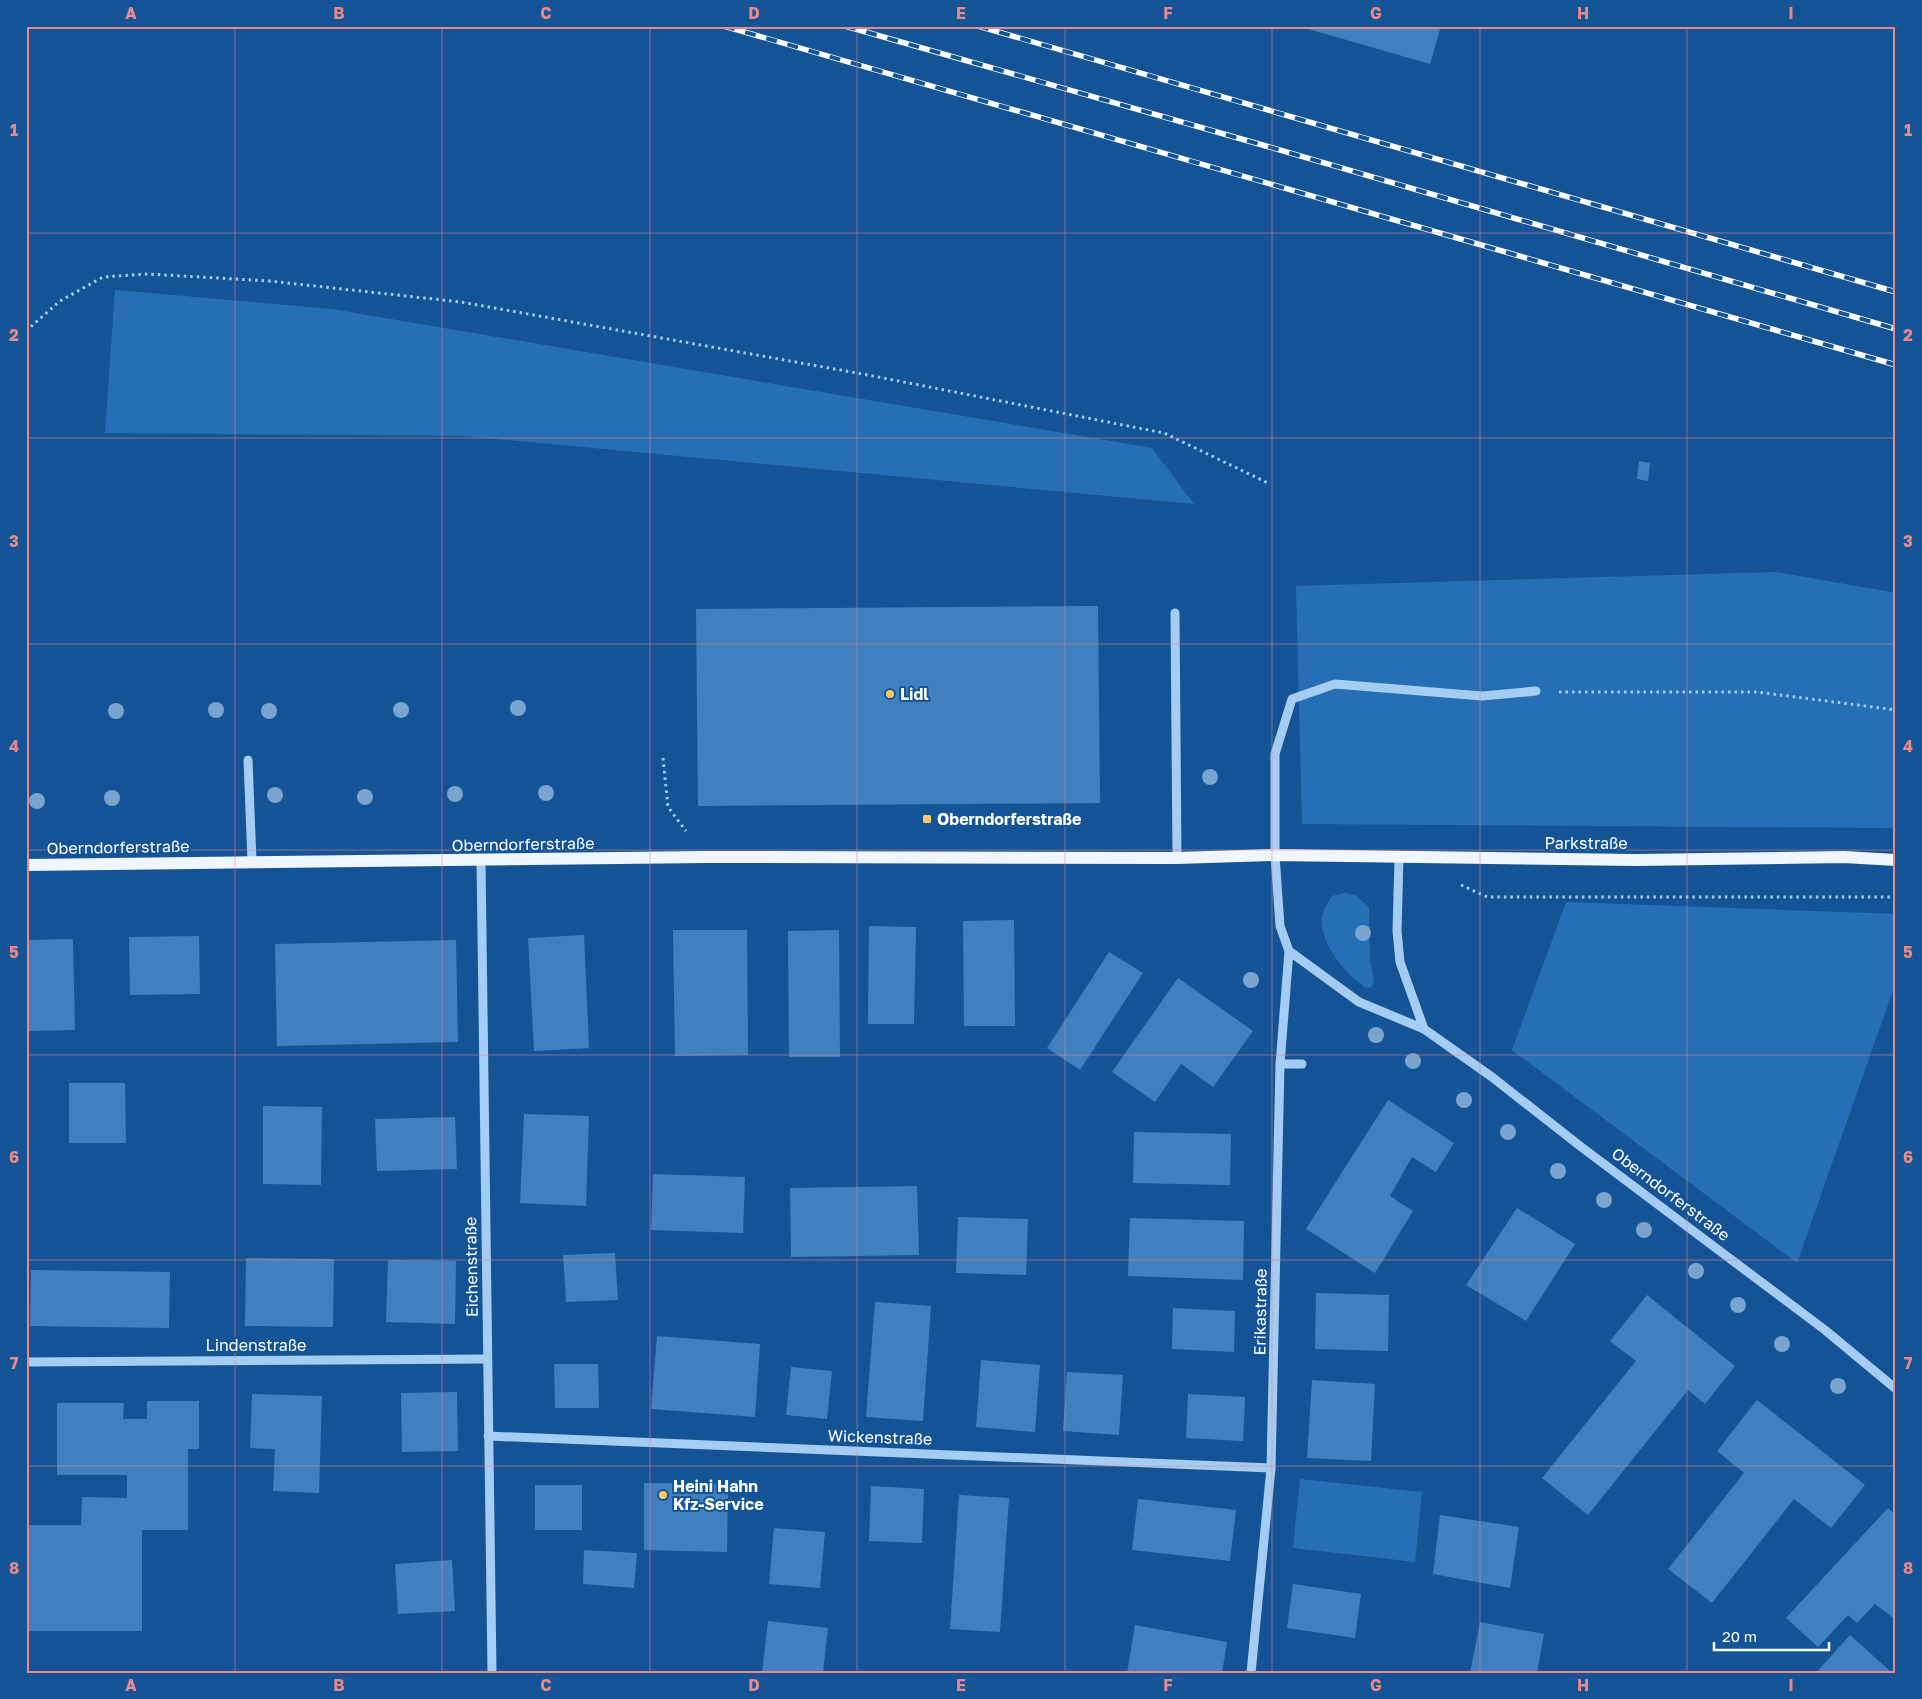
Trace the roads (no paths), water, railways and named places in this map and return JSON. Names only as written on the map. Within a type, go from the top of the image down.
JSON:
[{"type":"main road","name":"Oberndorferstraße","points":[[26,864],[252,861],[481,861],[706,857],[1177,858],[1275,855]]},
{"type":"main road","name":"Parkstraße","points":[[1275,855],[1636,860],[1844,857],[1896,860]]},
{"type":"street","points":[[1175,613],[1177,858]]},
{"type":"street","points":[[1290,951],[1280,926],[1275,855],[1275,754],[1292,699],[1335,684],[1482,696],[1536,691]]},
{"type":"street","points":[[248,760],[252,861]]},
{"type":"street","points":[[1399,858],[1397,931],[1400,962],[1424,1029]]},
{"type":"street","name":"Eichenstraße","points":[[481,861],[492,1673]]},
{"type":"street","name":"Oberndorferstraße","points":[[1290,951],[1360,1002],[1424,1029],[1492,1077],[1580,1146],[1825,1330],[1896,1389]]},
{"type":"street","name":"Erikastraße","points":[[1251,1673],[1271,1468],[1280,1064],[1290,951]]},
{"type":"street","points":[[1280,1064],[1302,1064]]},
{"type":"street","name":"Lindenstraße","points":[[26,1362],[487,1359]]},
{"type":"street","name":"Wickenstraße","points":[[488,1436],[1271,1468]]},
{"type":"railway","points":[[724,26],[1896,365]]},
{"type":"railway","points":[[845,26],[1896,329]]},
{"type":"railway","points":[[978,26],[1896,292]]},
{"type":"place","name":"Lidl","points":[[890,694]]},
{"type":"place","name":"Oberndorferstraße","points":[[927,819]]},
{"type":"place","name":"Heini Hahn Kfz-Service","points":[[663,1495]]}]
